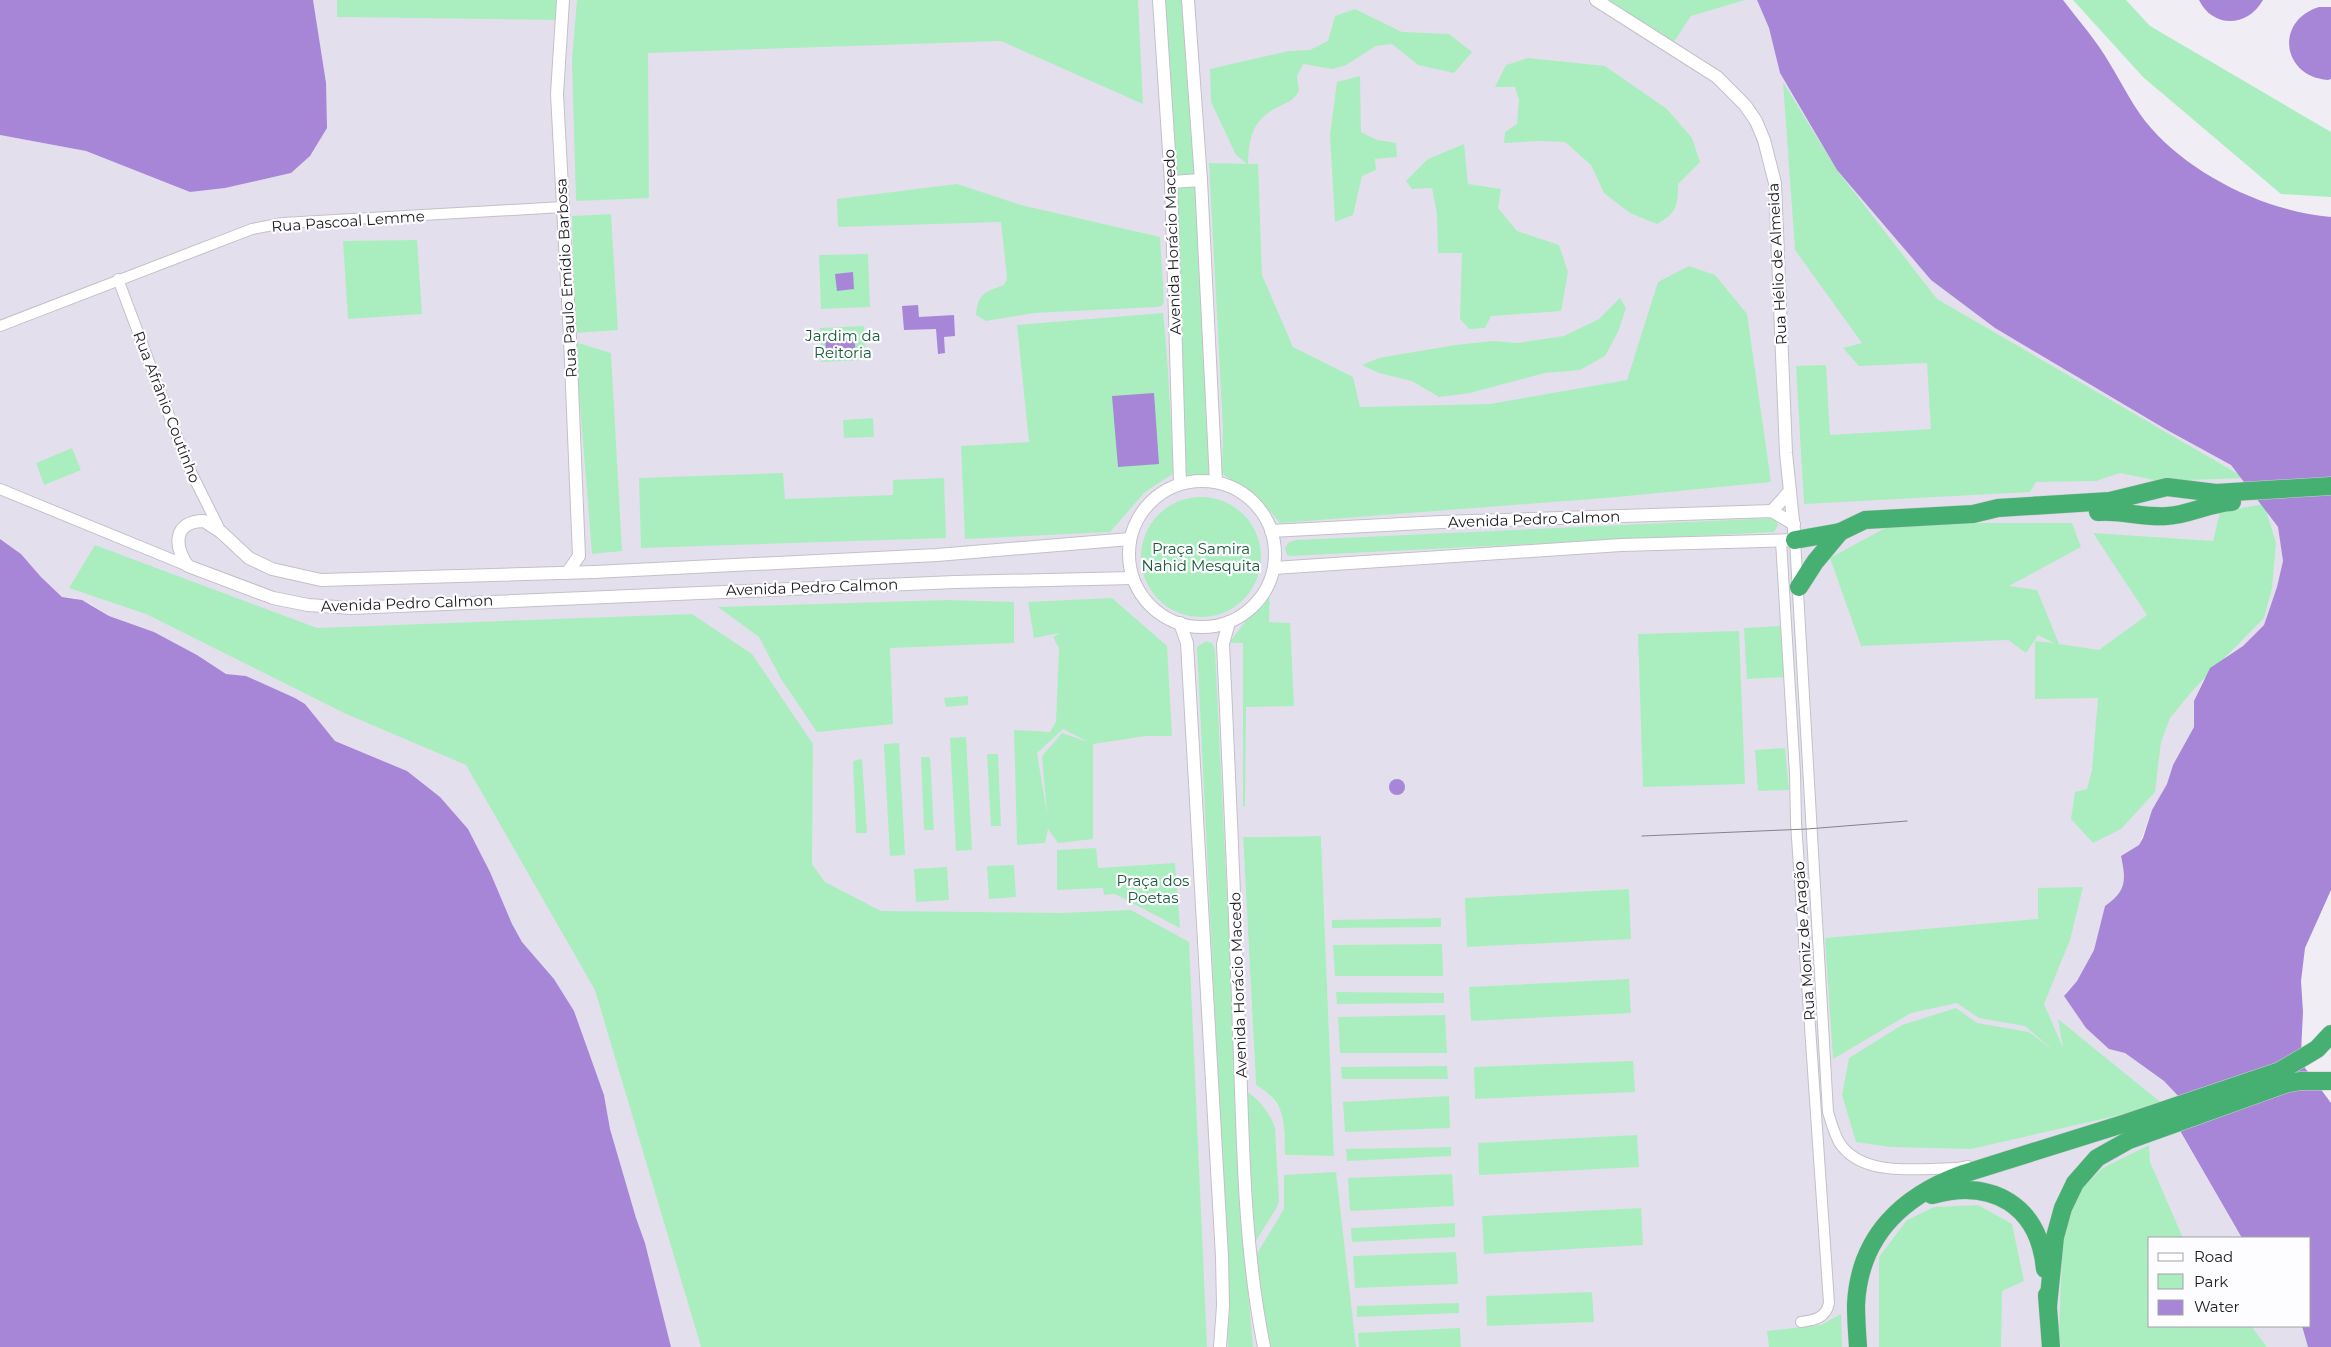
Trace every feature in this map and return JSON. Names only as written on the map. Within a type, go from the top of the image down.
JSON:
[{"type":"highway","points":[[2060,509],[2118,500],[2144,491],[2167,487],[2216,493],[2331,486]]},
{"type":"highway","points":[[1790,535],[1840,532],[1865,520],[1879,518],[1973,514],[1998,508],[2111,511],[2169,516],[2216,503],[2331,495]]},
{"type":"highway","points":[[1799,587],[1815,562],[1840,532]]},
{"type":"highway","points":[[2048,1306],[2055,1237],[2063,1208],[2075,1183],[2097,1158],[2128,1131],[2280,1071],[2317,1049],[2331,1034]]},
{"type":"highway","points":[[1858,1347],[1856,1305],[1859,1280],[1870,1247],[1883,1227],[1912,1200],[1938,1183],[2025,1154],[2128,1131],[2288,1083],[2301,1080],[2331,1081]]},
{"type":"highway","points":[[1912,1200],[1958,1189],[1975,1190],[1990,1194],[2014,1205],[2022,1212],[2034,1228],[2041,1243],[2051,1347]]},
{"type":"street","name":"Rua Paulo Emídio Barbosa","points":[[563,0],[557,94],[579,556]]},
{"type":"street","name":"Avenida Horácio Macedo","points":[[1159,0],[1171,182],[1180,484]]},
{"type":"street","name":"Avenida Horácio Macedo","points":[[1188,0],[1201,180],[1216,482]]},
{"type":"street","name":"Rua Hélio de Almeida","points":[[1596,0],[1717,77],[1745,105],[1756,121],[1764,140],[1774,183],[1780,330],[1790,491],[1790,535]]},
{"type":"street","points":[[1171,182],[1201,180]]},
{"type":"street","name":"Rua Pascoal Lemme","points":[[0,326],[252,229],[283,224],[563,208]]},
{"type":"street","name":"Rua Afrânio Coutinho","points":[[118,279],[188,466],[221,532]]},
{"type":"street","points":[[1198,481],[1216,482],[1234,488],[1250,499],[1263,514],[1271,531],[1274,547],[1274,568],[1259,600],[1244,614],[1229,622],[1202,626],[1180,623],[1160,613],[1144,598],[1133,578],[1129,558],[1130,539],[1137,520],[1148,504],[1163,492],[1180,484],[1198,481]]},
{"type":"street","points":[[0,489],[188,566]]},
{"type":"street","points":[[1790,491],[1772,511],[1790,535]]},
{"type":"street","name":"Avenida Pedro Calmon","points":[[1271,531],[1432,523],[1772,511]]},
{"type":"street","name":"Avenida Pedro Calmon","points":[[1130,539],[937,555],[594,572],[321,580],[272,568],[249,558],[221,532],[204,521],[194,521],[186,524],[181,529],[178,545],[180,554],[188,566],[273,598],[308,605],[351,608],[945,582],[1133,578]]},
{"type":"street","name":"Avenida Pedro Calmon","points":[[1274,568],[1790,535]]},
{"type":"street","name":"Rua Moniz de Aragão","points":[[1790,535],[1799,587],[1826,1100],[1839,1143],[1854,1157],[1874,1166],[1958,1168],[2025,1154]]},
{"type":"street","name":"Rua Moniz de Aragão","points":[[1790,535],[1796,823],[1829,1303],[1824,1316],[1801,1322]]},
{"type":"street","points":[[566,572],[579,556],[594,572]]},
{"type":"street","name":"Avenida Horácio Macedo","points":[[1229,622],[1223,644],[1243,1113],[1250,1256],[1256,1306],[1264,1347]]},
{"type":"street","name":"Avenida Horácio Macedo","points":[[1180,623],[1187,643],[1212,1072],[1222,1257],[1223,1306],[1220,1347]]},
{"type":"shaded area","points":[[313,0],[1757,0],[1769,28],[1780,73],[1837,170],[1931,280],[1995,328],[2167,430],[2231,465],[2278,527],[2283,561],[2277,587],[2264,625],[2243,646],[2218,661],[2204,678],[2194,701],[2194,727],[2173,765],[2167,784],[2152,810],[2139,845],[2121,856],[2125,873],[2124,885],[2117,897],[2105,906],[2094,950],[2077,981],[2065,993],[2109,1049],[2125,1053],[2164,1081],[2181,1099],[2179,1130],[2241,1237],[2148,1237],[2148,1327],[2302,1327],[2308,1347],[671,1347],[645,1243],[636,1219],[610,1129],[604,1095],[574,1011],[554,979],[522,942],[512,925],[490,872],[468,829],[407,771],[335,741],[305,704],[246,676],[226,674],[197,655],[154,632],[109,616],[91,604],[75,598],[62,597],[21,554],[0,539],[0,135],[86,151],[190,192],[225,188],[291,173]],"holes":[[[1321,836],[1334,1156],[1285,1155],[1284,1115],[1268,1092],[1256,1085],[1243,837]]]},
{"type":"green space","points":[[337,0],[556,0],[556,20],[337,17]]},
{"type":"green space","points":[[577,0],[1138,0],[1143,104],[1001,41],[648,53],[649,198],[576,201],[572,60]]},
{"type":"green space","points":[[1159,0],[1188,0],[1216,482],[1198,481],[1180,484]]},
{"type":"green space","points":[[1605,0],[1745,0],[1691,16],[1673,43]]},
{"type":"green space","points":[[2073,0],[2126,0],[2150,26],[2331,132],[2331,197],[2281,194],[2143,77]]},
{"type":"green space","points":[[1355,9],[1402,32],[1449,34],[1472,52],[1454,73],[1418,65],[1392,44],[1376,46],[1346,65],[1332,69],[1303,64],[1297,76],[1299,91],[1297,95],[1269,112],[1257,124],[1249,146],[1248,164],[1258,164],[1262,275],[1293,347],[1353,377],[1360,407],[1490,404],[1627,380],[1658,282],[1689,266],[1715,275],[1747,314],[1771,482],[1617,497],[1280,523],[1259,498],[1222,474],[1223,428],[1209,163],[1247,164],[1236,155],[1211,102],[1210,69],[1289,51],[1310,50],[1328,41],[1335,16]]},
{"type":"green space","points":[[1528,58],[1605,66],[1667,109],[1692,138],[1700,162],[1678,184],[1677,203],[1669,216],[1657,224],[1630,213],[1604,193],[1591,165],[1565,142],[1504,143],[1505,132],[1517,124],[1519,100],[1515,87],[1495,87],[1506,65]]},
{"type":"green space","points":[[1360,76],[1361,132],[1377,140],[1396,143],[1397,157],[1375,159],[1376,170],[1362,176],[1353,215],[1335,222],[1330,135],[1337,82]]},
{"type":"green space","points":[[1783,82],[1837,170],[1937,299],[2245,478],[2159,481],[2120,473],[2096,481],[2036,482],[2030,492],[1804,504],[1796,366],[1826,365],[1830,435],[1931,429],[1927,363],[1859,366],[1843,348],[1862,343],[1795,250]]},
{"type":"green space","points":[[1464,144],[1468,184],[1501,189],[1498,208],[1517,231],[1559,245],[1568,272],[1561,311],[1491,316],[1485,328],[1469,329],[1460,319],[1462,253],[1438,253],[1437,214],[1432,188],[1412,189],[1406,181],[1428,159]]},
{"type":"green space","points":[[957,184],[1021,205],[1160,237],[1164,302],[1162,306],[1034,313],[986,321],[976,315],[979,302],[984,294],[1004,285],[1007,278],[1001,222],[838,227],[837,199]]},
{"type":"green space","points":[[611,214],[618,330],[575,333],[572,216]]},
{"type":"green space","points":[[417,240],[422,314],[348,319],[343,241]]},
{"type":"green space","points":[[868,254],[870,307],[821,309],[819,255]]},
{"type":"green space","points":[[1620,298],[1626,308],[1618,332],[1605,356],[1580,370],[1545,373],[1470,393],[1439,397],[1412,381],[1379,373],[1362,365],[1379,358],[1455,345],[1493,341],[1518,343],[1564,336],[1599,319]]},
{"type":"green space","points":[[1163,313],[1174,473],[1145,492],[1110,532],[965,539],[961,446],[1029,442],[1017,325]]},
{"type":"green space","name":"Jardim da Reitoria","points":[[864,326],[865,360],[821,362],[820,328]]},
{"type":"green space","points":[[575,342],[611,353],[622,551],[592,554]]},
{"type":"green space","points":[[873,418],[874,437],[844,438],[843,420]]},
{"type":"green space","points":[[72,448],[81,470],[44,485],[36,463]]},
{"type":"green space","points":[[783,473],[785,499],[893,495],[893,480],[944,478],[946,538],[641,548],[639,478]]},
{"type":"green space","name":"Praça Samira Nahid Mesquita","points":[[1201,497],[1224,502],[1234,507],[1243,515],[1251,524],[1256,534],[1261,557],[1256,580],[1251,590],[1243,599],[1234,607],[1224,612],[1201,617],[1178,612],[1168,607],[1159,599],[1151,590],[1146,580],[1141,557],[1146,534],[1151,524],[1159,515],[1168,507],[1178,502]]},
{"type":"green space","points":[[2264,504],[2276,543],[2272,588],[2264,618],[2193,690],[2170,718],[2161,742],[2155,792],[2121,829],[2093,843],[2071,819],[2075,792],[2087,789],[2092,770],[2098,698],[2035,699],[2035,641],[2054,643],[2038,635],[2026,653],[2008,640],[1861,646],[1830,558],[1887,527],[1975,523],[2072,523],[2081,547],[2009,586],[2037,590],[2059,644],[2099,650],[2147,615],[2093,533],[2213,541],[2220,512]]},
{"type":"green space","points":[[1775,518],[1778,525],[1774,532],[1290,556],[1287,555],[1285,548],[1289,542],[1297,540]]},
{"type":"green space","points":[[95,545],[317,628],[692,614],[752,654],[813,744],[812,864],[825,882],[881,911],[1062,913],[1131,910],[1189,942],[1207,1347],[701,1347],[595,990],[466,765],[344,713],[146,614],[69,588]]},
{"type":"green space","points":[[1270,589],[1269,622],[1290,623],[1294,706],[1246,707],[1245,807],[1243,806],[1243,643],[1229,643]]},
{"type":"green space","points":[[1112,598],[1167,646],[1172,736],[1146,736],[1093,744],[1093,839],[1058,843],[1048,829],[1045,843],[1017,845],[1014,730],[1050,732],[1056,722],[1059,648],[1053,637],[1060,633],[1034,638],[1028,602]],"holes":[[[1063,729],[1088,742],[1062,733],[1042,756],[1047,814],[1037,753]]]},
{"type":"green space","points":[[948,600],[1014,602],[1014,643],[890,648],[893,724],[817,732],[781,679],[759,637],[718,607]]},
{"type":"green space","points":[[1782,626],[1784,677],[1747,679],[1744,628]]},
{"type":"green space","points":[[1739,631],[1745,784],[1643,787],[1638,634]]},
{"type":"green space","points":[[1206,641],[1212,643],[1215,650],[1244,1244],[1253,1347],[1228,1347],[1226,1242],[1197,647]]},
{"type":"green space","points":[[968,696],[968,705],[946,707],[944,698]]},
{"type":"green space","points":[[966,737],[972,850],[956,851],[950,738]]},
{"type":"green space","points":[[899,743],[905,855],[890,856],[884,744]]},
{"type":"green space","points":[[1785,748],[1789,790],[1758,791],[1755,750]]},
{"type":"green space","points":[[987,754],[998,754],[1001,826],[991,826]]},
{"type":"green space","points":[[921,757],[930,757],[934,830],[924,830]]},
{"type":"green space","points":[[862,759],[867,833],[856,833],[853,761]]},
{"type":"green space","points":[[1321,836],[1334,1156],[1285,1155],[1284,1124],[1279,1107],[1266,1092],[1256,1085],[1243,837]]},
{"type":"green space","name":"Praça dos Poetas","points":[[1096,848],[1098,868],[1175,863],[1180,928],[1115,894],[1104,895],[1103,888],[1057,890],[1057,850]]},
{"type":"green space","points":[[1014,865],[1016,897],[989,899],[987,866]]},
{"type":"green space","points":[[947,867],[949,900],[916,902],[914,869]]},
{"type":"green space","points":[[2083,887],[2070,940],[2044,1004],[2063,1048],[2058,1019],[2164,1105],[1971,1149],[1890,1147],[1856,1142],[1842,1095],[1849,1058],[1902,1025],[1956,1008],[1977,1023],[2029,1032],[2053,1050],[2025,1026],[1979,1018],[1957,1003],[1911,1013],[1833,1059],[1825,938],[2038,919],[2038,888]]},
{"type":"green space","points":[[1629,889],[1631,939],[1467,947],[1465,898]]},
{"type":"green space","points":[[1441,918],[1441,927],[1332,928],[1332,920]]},
{"type":"green space","points":[[1442,944],[1443,976],[1335,976],[1333,945]]},
{"type":"green space","points":[[1629,979],[1631,1013],[1471,1021],[1469,987]]},
{"type":"green space","points":[[1336,992],[1444,993],[1444,1003],[1337,1004]]},
{"type":"green space","points":[[1445,1015],[1447,1053],[1340,1053],[1338,1017]]},
{"type":"green space","points":[[1633,1061],[1635,1092],[1475,1099],[1474,1067]]},
{"type":"green space","points":[[1447,1066],[1448,1079],[1342,1079],[1341,1067]]},
{"type":"green space","points":[[1245,1090],[1263,1106],[1275,1128],[1279,1201],[1254,1244]]},
{"type":"green space","points":[[1449,1096],[1450,1128],[1345,1132],[1343,1102]]},
{"type":"green space","points":[[1637,1135],[1639,1167],[1479,1175],[1478,1143]]},
{"type":"green space","points":[[2149,1145],[2150,1162],[2183,1237],[2148,1237],[2148,1327],[2252,1327],[2267,1347],[2061,1347],[2059,1333],[2063,1226],[2078,1192],[2103,1168]]},
{"type":"green space","points":[[1451,1147],[1451,1156],[1347,1161],[1346,1149]]},
{"type":"green space","points":[[1336,1172],[1356,1347],[1270,1347],[1263,1318],[1255,1257],[1284,1209],[1284,1175]]},
{"type":"green space","points":[[1452,1174],[1454,1206],[1350,1211],[1348,1178]]},
{"type":"green space","points":[[1978,1205],[2012,1224],[2024,1281],[2002,1291],[2001,1347],[1879,1347],[1879,1257],[1907,1220],[1934,1207]]},
{"type":"green space","points":[[1641,1208],[1643,1245],[1484,1254],[1482,1216]]},
{"type":"green space","points":[[1455,1223],[1455,1237],[1352,1242],[1351,1228]]},
{"type":"green space","points":[[1456,1252],[1458,1284],[1355,1288],[1353,1256]]},
{"type":"green space","points":[[1592,1292],[1594,1322],[1487,1326],[1486,1296]]},
{"type":"green space","points":[[1459,1303],[1459,1313],[1357,1317],[1357,1306]]},
{"type":"green space","points":[[1841,1314],[1842,1347],[1769,1347],[1767,1331],[1821,1325]]},
{"type":"green space","points":[[1460,1328],[1461,1347],[1359,1347],[1358,1333]]},
{"type":"water","points":[[0,0],[313,0],[326,83],[327,128],[310,156],[291,173],[225,188],[190,192],[86,151],[0,135]]},
{"type":"water","points":[[1757,0],[2063,0],[2099,47],[2145,121],[2168,145],[2210,176],[2233,189],[2282,208],[2331,217],[2331,890],[2305,948],[2301,981],[2303,1012],[2301,1053],[2305,1068],[2331,1103],[2331,1347],[2308,1347],[2302,1327],[2311,1327],[2311,1237],[2241,1237],[2179,1129],[2181,1099],[2164,1081],[2125,1053],[2109,1049],[2086,1028],[2064,996],[2077,981],[2094,950],[2105,906],[2121,890],[2124,872],[2121,856],[2139,845],[2143,838],[2152,810],[2167,784],[2173,765],[2194,727],[2194,701],[2210,668],[2243,646],[2264,625],[2277,587],[2283,561],[2278,527],[2231,465],[2167,430],[1995,328],[1931,280],[1837,170],[1780,73],[1769,28]]},
{"type":"water","points":[[2199,0],[2263,0],[2257,9],[2249,15],[2240,20],[2231,21],[2221,20],[2213,16]]},
{"type":"water","points":[[2319,7],[2331,7],[2331,79],[2328,80],[2313,77],[2301,69],[2293,59],[2289,48],[2290,35],[2295,24],[2305,14]]},
{"type":"water","points":[[853,272],[854,289],[837,291],[835,274]]},
{"type":"water","points":[[918,305],[919,317],[954,315],[955,336],[944,337],[945,353],[938,354],[936,329],[904,330],[902,306]]},
{"type":"water","points":[[825,338],[854,338],[856,352],[826,353]]},
{"type":"water","points":[[1154,393],[1159,464],[1118,467],[1112,396]]},
{"type":"water","points":[[0,539],[21,554],[62,597],[82,600],[109,616],[154,632],[197,655],[226,674],[246,676],[305,704],[335,741],[407,771],[440,797],[468,829],[522,942],[554,979],[574,1011],[604,1095],[610,1129],[645,1243],[671,1347],[0,1347]]},
{"type":"water","points":[[1397,779],[1405,787],[1397,795],[1389,787]]},
{"type":"tram line","points":[[1642,836],[1807,829],[1907,821]]}]
